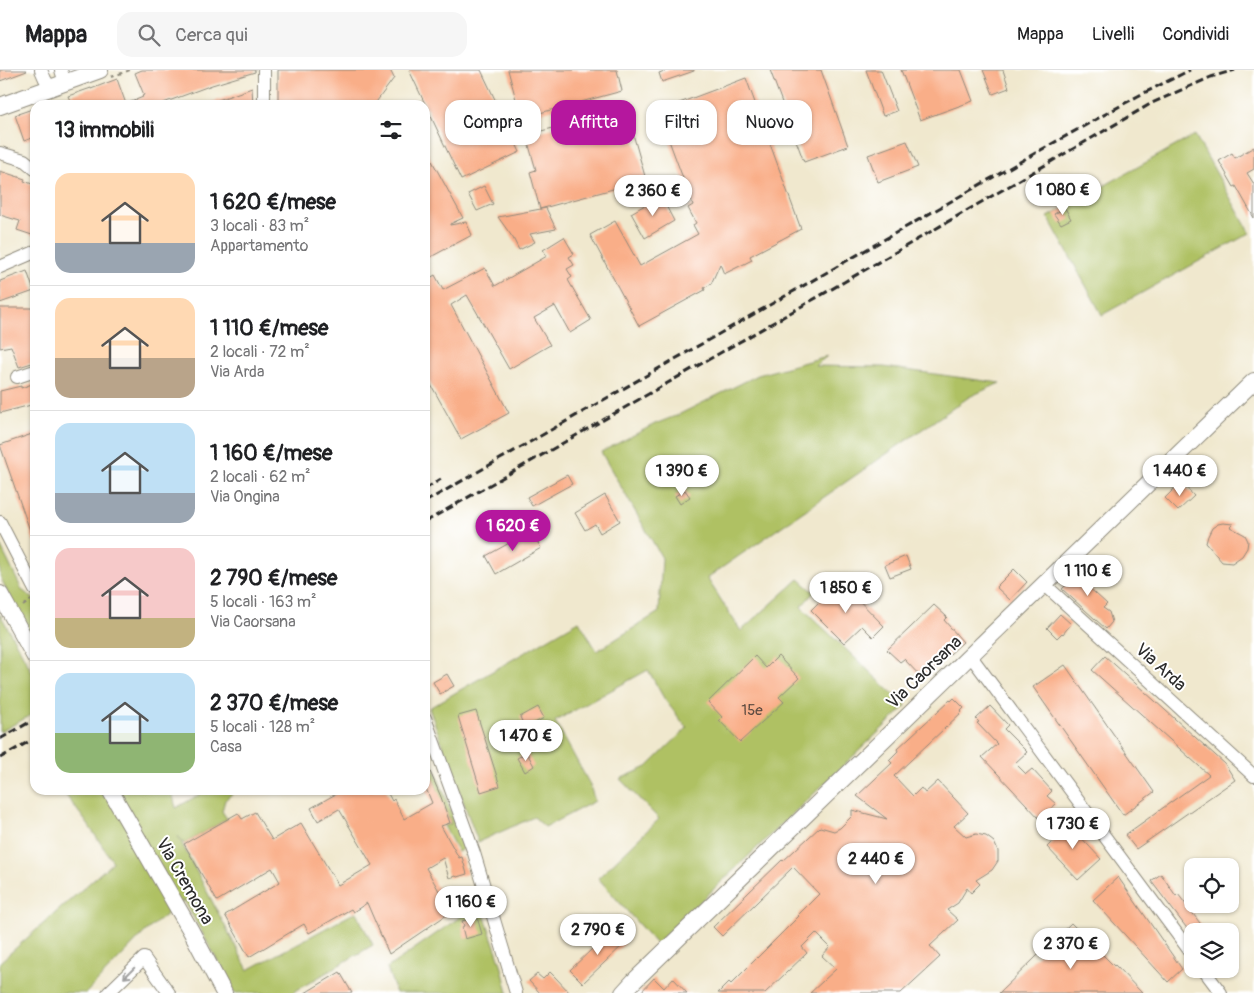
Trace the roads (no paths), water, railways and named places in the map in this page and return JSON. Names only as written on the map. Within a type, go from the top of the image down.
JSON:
[{"type":"main road","points":[[0,106],[59,80],[100,70]]},
{"type":"main road","name":"Via Caorsana","points":[[623,993],[1254,381]]},
{"type":"main road","points":[[0,594],[30,648]]},
{"type":"main road","name":"Via Cremona","points":[[113,795],[191,931],[224,993]]},
{"type":"street","points":[[41,70],[45,79],[59,80]]},
{"type":"street","points":[[264,100],[265,73]]},
{"type":"street","points":[[0,153],[24,160],[30,165]]},
{"type":"street","points":[[0,267],[30,254]]},
{"type":"street","points":[[17,377],[30,372]]},
{"type":"street","points":[[0,522],[30,580]]},
{"type":"street","name":"Via Arda","points":[[1044,584],[1254,776]]},
{"type":"street","points":[[970,655],[1184,943]]},
{"type":"street","points":[[430,732],[474,853],[516,993]]},
{"type":"street","points":[[108,993],[144,958],[169,993]]},
{"type":"street","points":[[1210,978],[1221,993]]},
{"type":"railway","points":[[430,499],[1039,151],[1138,96],[1190,70]]},
{"type":"railway","points":[[430,519],[1152,103],[1211,77],[1235,70]]},
{"type":"railway","points":[[430,486],[441,479]]},
{"type":"railway","points":[[0,739],[30,722]]},
{"type":"railway","points":[[0,758],[30,741]]}]
